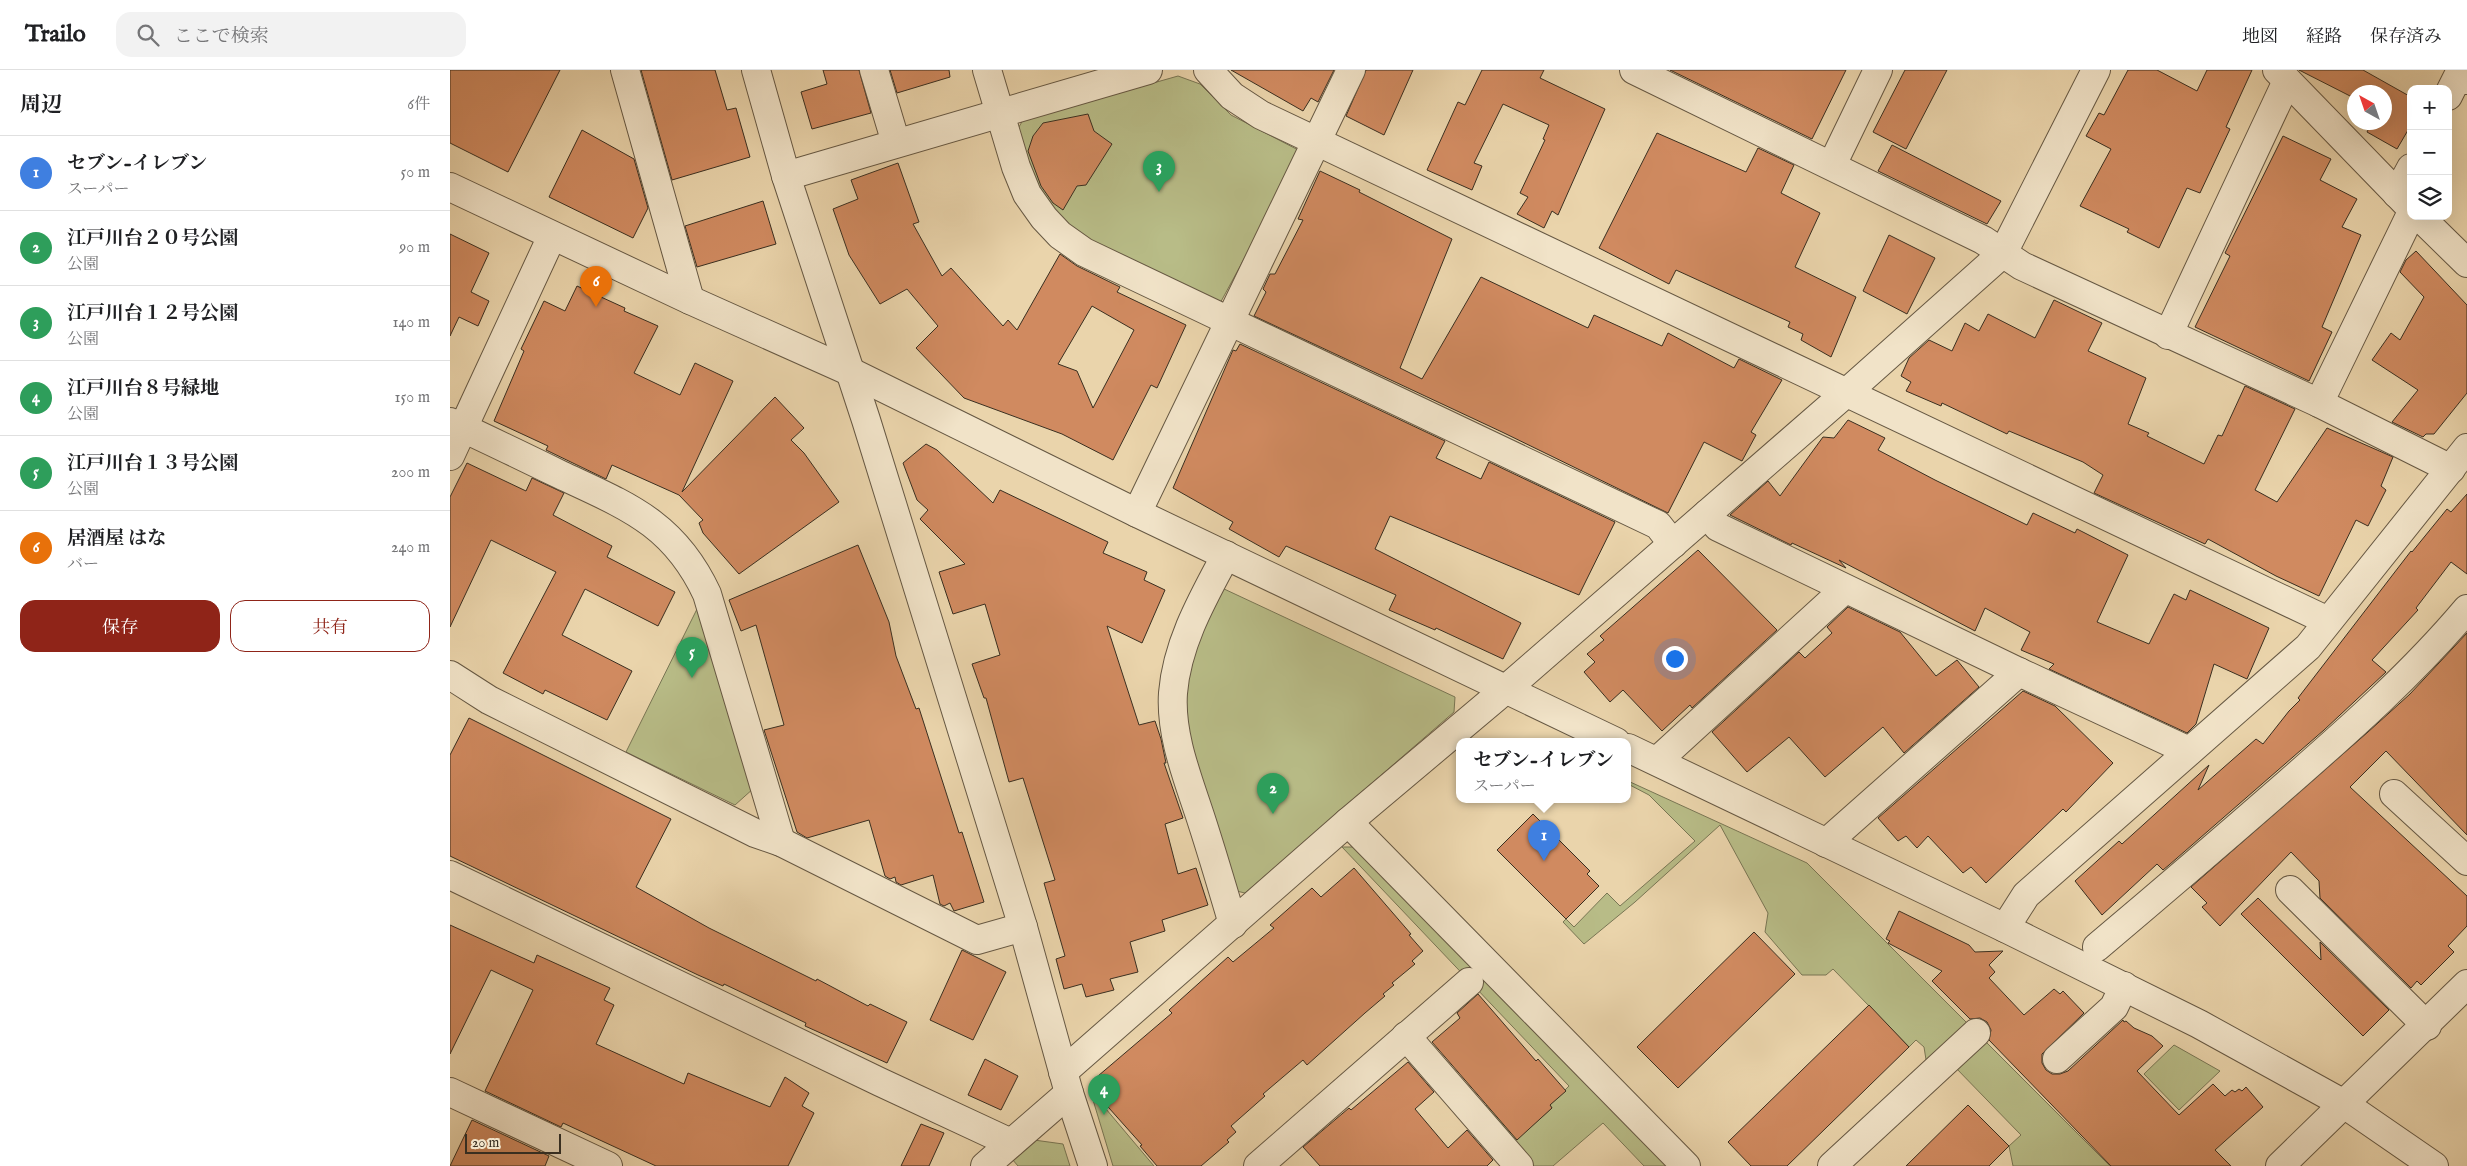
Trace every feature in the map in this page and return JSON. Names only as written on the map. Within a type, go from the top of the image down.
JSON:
[{"type":"street","points":[[625,70],[690,300]]},
{"type":"street","points":[[756,70],[786,176],[850,372],[1023,927],[1066,1083],[1093,1166]]},
{"type":"street","points":[[874,70],[896,144]]},
{"type":"street","points":[[987,70],[1016,167],[1027,194],[1044,218],[1060,235],[1084,252],[1658,525],[1673,544]]},
{"type":"street","points":[[786,176],[1148,70]]},
{"type":"street","points":[[1208,70],[1232,96],[1261,115],[2328,621]]},
{"type":"street","points":[[1137,513],[1351,70]]},
{"type":"street","points":[[1832,165],[1878,70]]},
{"type":"street","points":[[985,1166],[1011,1143],[1066,1083],[1233,924],[1348,822],[1506,689],[1673,544],[1846,393],[2003,252],[2096,70]]},
{"type":"street","points":[[1651,74],[1983,240],[2022,266],[2319,404],[2459,458],[2308,647],[2026,895],[2004,928]]},
{"type":"street","points":[[2168,335],[2282,75],[2406,206]]},
{"type":"street","points":[[2452,88],[2458,76],[2467,80]]},
{"type":"street","points":[[2319,404],[2406,206],[2410,175]]},
{"type":"street","points":[[450,187],[690,300],[850,372],[1137,513],[1608,738]]},
{"type":"street","points":[[2423,220],[2467,262]]},
{"type":"street","points":[[450,456],[457,425],[552,236]]},
{"type":"street","points":[[457,425],[644,516],[674,542],[690,562],[707,594],[781,842]]},
{"type":"street","points":[[1706,514],[1718,527],[2019,672],[2189,751]]},
{"type":"street","points":[[1226,555],[1194,617],[1181,653],[1173,693],[1174,721],[1181,759],[1233,924]]},
{"type":"street","points":[[1657,761],[1845,589]]},
{"type":"street","points":[[2097,947],[2173,884],[2361,720],[2435,648],[2467,609]]},
{"type":"street","points":[[1826,843],[2019,672]]},
{"type":"street","points":[[450,675],[497,704],[754,833],[781,842],[977,940],[1023,927]]},
{"type":"street","points":[[1631,749],[2124,986],[2199,1024],[2344,1104],[2434,1166]]},
{"type":"street","points":[[2394,794],[2467,861]]},
{"type":"street","points":[[1348,822],[1686,1166]]},
{"type":"street","points":[[450,874],[880,1082],[1011,1143]]},
{"type":"street","points":[[2290,890],[2427,1026]]},
{"type":"street","points":[[1272,1162],[1406,1036],[1469,982]]},
{"type":"street","points":[[2280,1166],[2427,1026],[2467,984]]},
{"type":"street","points":[[2057,1059],[2114,1007],[2124,986]]},
{"type":"street","points":[[1832,1166],[1976,1033]]},
{"type":"street","points":[[1406,1036],[1519,1166]]},
{"type":"street","points":[[450,1092],[608,1166]]},
{"type":"green space","points":[[1178,76],[1200,84],[1231,115],[1302,152],[1218,307],[1073,234],[1046,207],[1013,137],[1023,120]]},
{"type":"green space","points":[[1222,588],[1455,697],[1454,712],[1245,893],[1232,890],[1189,738],[1185,706],[1188,674],[1196,648]]},
{"type":"green space","points":[[700,603],[754,788],[735,805],[626,752]]},
{"type":"green space","points":[[1631,782],[1807,863],[1971,1027],[1927,1066],[1924,1047],[1916,1040],[1909,1047],[1833,969],[1826,975],[1802,975],[1765,932],[1768,913],[1720,825],[1635,902],[1584,944],[1563,922],[1566,919],[1574,927],[1607,893],[1620,906],[1695,841],[1649,795],[1631,786]]},
{"type":"green space","points":[[1342,847],[1358,847],[1670,1166],[1644,1166],[1603,1123],[1553,1166],[1532,1166],[1483,1109],[1493,1099],[1524,1133],[1552,1108],[1550,1105],[1569,1086]]},
{"type":"green space","points":[[1982,1038],[2110,1166],[2013,1166],[2009,1146],[2021,1135],[1954,1066]]},
{"type":"green space","points":[[2174,1045],[2220,1071],[2179,1110],[2144,1074]]},
{"type":"green space","points":[[1090,1090],[1154,1166],[1113,1166]]},
{"type":"green space","points":[[1034,1140],[1063,1144],[1070,1166],[1018,1166],[1012,1159]]},
{"type":"building","points":[[450,70],[560,70],[508,172],[450,143]]},
{"type":"building","points":[[641,70],[715,70],[727,110],[736,108],[750,157],[672,180]]},
{"type":"building","points":[[823,70],[859,70],[871,113],[812,129],[801,92],[827,84]]},
{"type":"building","points":[[890,70],[949,70],[950,77],[897,93]]},
{"type":"building","points":[[1231,70],[1334,70],[1318,102],[1311,98],[1303,111]]},
{"type":"building","points":[[1366,70],[1413,70],[1384,135],[1346,116]]},
{"type":"building","points":[[1482,70],[1544,70],[1540,78],[1605,109],[1558,215],[1552,211],[1544,228],[1517,214],[1528,197],[1520,193],[1545,140],[1543,139],[1549,125],[1503,104],[1474,163],[1482,166],[1472,190],[1427,170],[1458,102],[1465,105]]},
{"type":"building","points":[[1670,70],[1846,70],[1812,139]]},
{"type":"building","points":[[1905,70],[1947,70],[1906,149],[1873,132]]},
{"type":"building","points":[[2128,70],[2157,70],[2197,91],[2207,70],[2252,70],[2226,127],[2230,129],[2200,193],[2187,188],[2159,248],[2127,232],[2129,229],[2080,206],[2111,149],[2086,136],[2099,113],[2104,115]]},
{"type":"building","points":[[2299,70],[2363,70],[2390,85],[2347,85],[2347,94]]},
{"type":"building","points":[[2392,86],[2407,95],[2407,132],[2397,149],[2367,132],[2368,130],[2392,130]]},
{"type":"building","points":[[1088,114],[1094,131],[1112,144],[1086,185],[1077,186],[1063,210],[1053,203],[1041,186],[1028,151],[1033,136],[1043,123]]},
{"type":"building","points":[[582,130],[634,159],[648,208],[633,238],[549,197]]},
{"type":"building","points":[[1657,133],[1746,172],[1758,148],[1794,165],[1781,193],[1820,213],[1795,267],[1856,297],[1831,357],[1801,340],[1803,334],[1788,327],[1790,322],[1676,270],[1669,284],[1599,248]]},
{"type":"building","points":[[2283,136],[2331,159],[2320,180],[2357,199],[2342,227],[2361,235],[2322,327],[2332,332],[2309,381],[2195,327],[2230,256],[2225,253]]},
{"type":"building","points":[[1892,145],[2001,201],[1987,224],[1878,171]]},
{"type":"building","points":[[898,163],[919,222],[913,224],[942,276],[951,268],[1003,326],[1008,320],[1017,330],[1060,254],[1077,266],[1120,287],[1117,292],[1186,325],[1157,388],[1151,385],[1113,460],[1062,434],[964,398],[916,348],[938,326],[907,289],[880,304],[849,255],[833,209],[858,199],[851,180]],"holes":[[[1092,306],[1134,330],[1093,408],[1077,371],[1058,364]]]},
{"type":"building","points":[[1320,171],[1452,239],[1400,368],[1422,379],[1481,277],[1588,328],[1594,315],[1662,346],[1668,333],[1734,368],[1739,359],[1782,380],[1751,432],[1756,435],[1742,461],[1704,442],[1668,513],[1502,432],[1254,316],[1266,292],[1263,289],[1270,274],[1275,274],[1303,220],[1298,219]]},
{"type":"building","points":[[763,201],[776,244],[697,267],[685,226]]},
{"type":"building","points":[[450,234],[489,253],[471,292],[489,301],[478,326],[459,317],[450,336]]},
{"type":"building","points":[[1889,235],[1935,258],[1907,314],[1863,291]]},
{"type":"building","points":[[2416,251],[2467,305],[2467,393],[2434,434],[2426,434],[2423,437],[2392,422],[2418,390],[2372,360],[2391,333],[2400,340],[2424,297],[2400,272],[2406,260]]},
{"type":"building","points":[[577,286],[625,308],[624,311],[658,326],[634,373],[680,395],[695,363],[733,381],[682,492],[775,397],[804,428],[791,440],[804,453],[839,502],[739,574],[703,533],[699,523],[703,520],[679,495],[612,465],[606,479],[546,450],[548,446],[494,421],[524,351],[521,349],[544,301],[565,311]]},
{"type":"building","points":[[2054,300],[2102,323],[2088,351],[2146,378],[2128,424],[2149,433],[2147,436],[2204,464],[2218,435],[2222,436],[2245,386],[2295,409],[2255,490],[2277,502],[2327,428],[2393,457],[2381,486],[2386,490],[2368,526],[2356,520],[2319,596],[2276,576],[2208,539],[2205,544],[2094,493],[2103,475],[2083,462],[2009,431],[2007,434],[1942,403],[1941,406],[1906,391],[1911,382],[1901,376],[1909,358],[1929,340],[1952,351],[1965,323],[1979,331],[1988,314],[2035,338]]},
{"type":"building","points":[[1240,344],[1445,441],[1436,458],[1481,479],[1489,462],[1615,522],[1579,595],[1390,516],[1375,549],[1521,623],[1503,659],[1436,628],[1435,630],[1389,610],[1396,595],[1286,546],[1279,557],[1229,529],[1233,522],[1173,488],[1233,350],[1236,351]]},
{"type":"building","points":[[1848,420],[1885,438],[1878,450],[2027,525],[2033,513],[2075,533],[2077,529],[2128,555],[2097,622],[2149,644],[2174,594],[2186,600],[2190,590],[2269,628],[2247,679],[2214,664],[2196,724],[2187,733],[2049,669],[2054,664],[2021,650],[2030,632],[1985,608],[1975,631],[1839,560],[1846,568],[1792,543],[1791,545],[1730,515],[1768,481],[1780,496],[1823,437],[1834,438]]},
{"type":"building","points":[[926,444],[937,450],[993,503],[1000,490],[1108,542],[1103,553],[1147,572],[1144,580],[1165,590],[1142,643],[1107,626],[1139,725],[1155,721],[1161,739],[1166,763],[1164,763],[1183,818],[1165,824],[1178,874],[1196,868],[1208,905],[1162,920],[1165,931],[1130,942],[1138,972],[1110,979],[1114,990],[1086,997],[1082,984],[1064,989],[1056,959],[1065,956],[1044,883],[1055,880],[1023,778],[1009,782],[986,698],[984,698],[972,664],[1000,655],[985,604],[953,614],[939,572],[965,564],[920,519],[928,510],[917,500],[903,463]]},
{"type":"building","points":[[467,463],[526,491],[532,478],[564,493],[553,515],[612,546],[607,557],[675,592],[658,626],[585,589],[562,635],[632,671],[607,720],[545,690],[543,694],[503,673],[556,572],[491,540],[450,627],[450,497]]},
{"type":"building","points":[[2467,494],[2467,574],[2451,562],[2416,608],[2418,610],[2372,660],[2386,672],[2324,730],[2169,865],[2163,870],[2157,864],[2102,915],[2075,881],[2119,841],[2122,844],[2209,765],[2198,790],[2256,739],[2263,744],[2300,700],[2298,698],[2411,551],[2447,509],[2451,512]]},
{"type":"building","points":[[858,545],[889,622],[896,656],[916,709],[919,708],[959,833],[962,832],[984,902],[954,911],[950,903],[944,906],[940,904],[933,875],[901,885],[896,882],[895,877],[890,879],[885,876],[869,820],[807,838],[797,832],[764,730],[784,725],[756,625],[741,631],[729,600]]},
{"type":"building","points":[[1698,550],[1777,630],[1692,708],[1690,705],[1662,731],[1623,690],[1610,702],[1584,672],[1595,662],[1587,654],[1604,640],[1600,636]]},
{"type":"building","points":[[1848,607],[1900,632],[1936,676],[1957,660],[1979,687],[1904,753],[1883,727],[1825,777],[1789,737],[1747,772],[1712,732],[1799,652],[1805,658],[1832,633],[1827,627]]},
{"type":"building","points":[[2467,633],[2467,835],[2386,751],[2350,787],[2467,896],[2467,926],[2448,946],[2454,952],[2421,985],[2417,981],[2411,988],[2320,898],[2319,881],[2291,852],[2220,926],[2202,907],[2207,903],[2191,887],[2410,694]]},
{"type":"building","points":[[2023,691],[2055,706],[2113,763],[2066,812],[2063,809],[1986,883],[1971,867],[1963,873],[1928,836],[1917,848],[1906,836],[1898,841],[1878,818]]},
{"type":"building","points":[[469,718],[671,819],[636,887],[709,928],[816,981],[817,979],[868,1006],[870,1004],[907,1022],[887,1063],[805,1026],[806,1023],[724,984],[723,986],[698,975],[450,856],[450,755]]},
{"type":"building","points":[[1533,814],[1590,871],[1587,874],[1599,886],[1566,919],[1497,850]]},
{"type":"building","points":[[1354,868],[1411,934],[1409,935],[1423,951],[1412,961],[1415,964],[1392,983],[1394,985],[1383,994],[1385,996],[1307,1065],[1303,1060],[1263,1094],[1265,1096],[1231,1126],[1236,1132],[1227,1140],[1229,1142],[1201,1166],[1157,1166],[1140,1146],[1142,1145],[1092,1089],[1102,1080],[1098,1076],[1172,1013],[1169,1010],[1228,957],[1233,962],[1274,928],[1270,925],[1312,888],[1321,897]]},
{"type":"building","points":[[2258,898],[2321,960],[2320,942],[2389,1010],[2363,1036],[2241,914]]},
{"type":"building","points":[[1899,911],[1969,945],[1975,952],[2003,951],[1989,965],[1995,972],[1989,978],[2024,1015],[2054,989],[2060,994],[2063,991],[2084,1013],[2042,1054],[2042,1063],[2046,1070],[2052,1074],[2068,1071],[2123,1020],[2134,1028],[2152,1036],[2163,1046],[2137,1071],[2179,1115],[2213,1084],[2225,1096],[2232,1090],[2235,1092],[2239,1089],[2242,1091],[2246,1087],[2263,1107],[2215,1150],[2231,1166],[2111,1166],[1989,1040],[1991,1030],[1987,1022],[1980,1018],[1970,1019],[1932,981],[1942,971],[1888,943],[1890,941],[1886,939]]},
{"type":"building","points":[[450,925],[534,963],[537,955],[610,988],[604,1000],[614,1005],[596,1044],[684,1084],[688,1073],[770,1107],[785,1077],[809,1093],[802,1106],[814,1113],[788,1166],[656,1166],[563,1123],[561,1127],[485,1091],[533,990],[491,970],[450,1054]]},
{"type":"building","points":[[1754,932],[1795,974],[1678,1088],[1637,1047]]},
{"type":"building","points":[[962,950],[1006,972],[973,1040],[930,1020]]},
{"type":"building","points":[[1478,994],[1536,1061],[1538,1059],[1566,1091],[1550,1105],[1552,1108],[1517,1140],[1432,1042],[1460,1018],[1457,1013]]},
{"type":"building","points":[[1869,1005],[1909,1047],[1787,1166],[1751,1166],[1728,1142]]},
{"type":"building","points":[[985,1059],[1018,1076],[1001,1110],[968,1095]]},
{"type":"building","points":[[1408,1062],[1434,1092],[1415,1109],[1448,1148],[1467,1130],[1493,1160],[1487,1166],[1320,1166],[1303,1147]]},
{"type":"building","points":[[1968,1105],[2009,1146],[1989,1166],[1906,1166]]},
{"type":"building","points":[[472,1120],[549,1156],[545,1166],[450,1166]]},
{"type":"building","points":[[921,1124],[944,1133],[929,1166],[901,1166]]},
{"type":"place","name":"江戸川台１２号公園","points":[[1159,192]]},
{"type":"place","name":"居酒屋 はな","points":[[596,307]]},
{"type":"place","name":"江戸川台１３号公園","points":[[692,678]]},
{"type":"place","name":"江戸川台２０号公園","points":[[1273,814]]},
{"type":"place","name":"セブン-イレブン","points":[[1544,861]]},
{"type":"place","name":"江戸川台８号緑地","points":[[1104,1115]]}]
